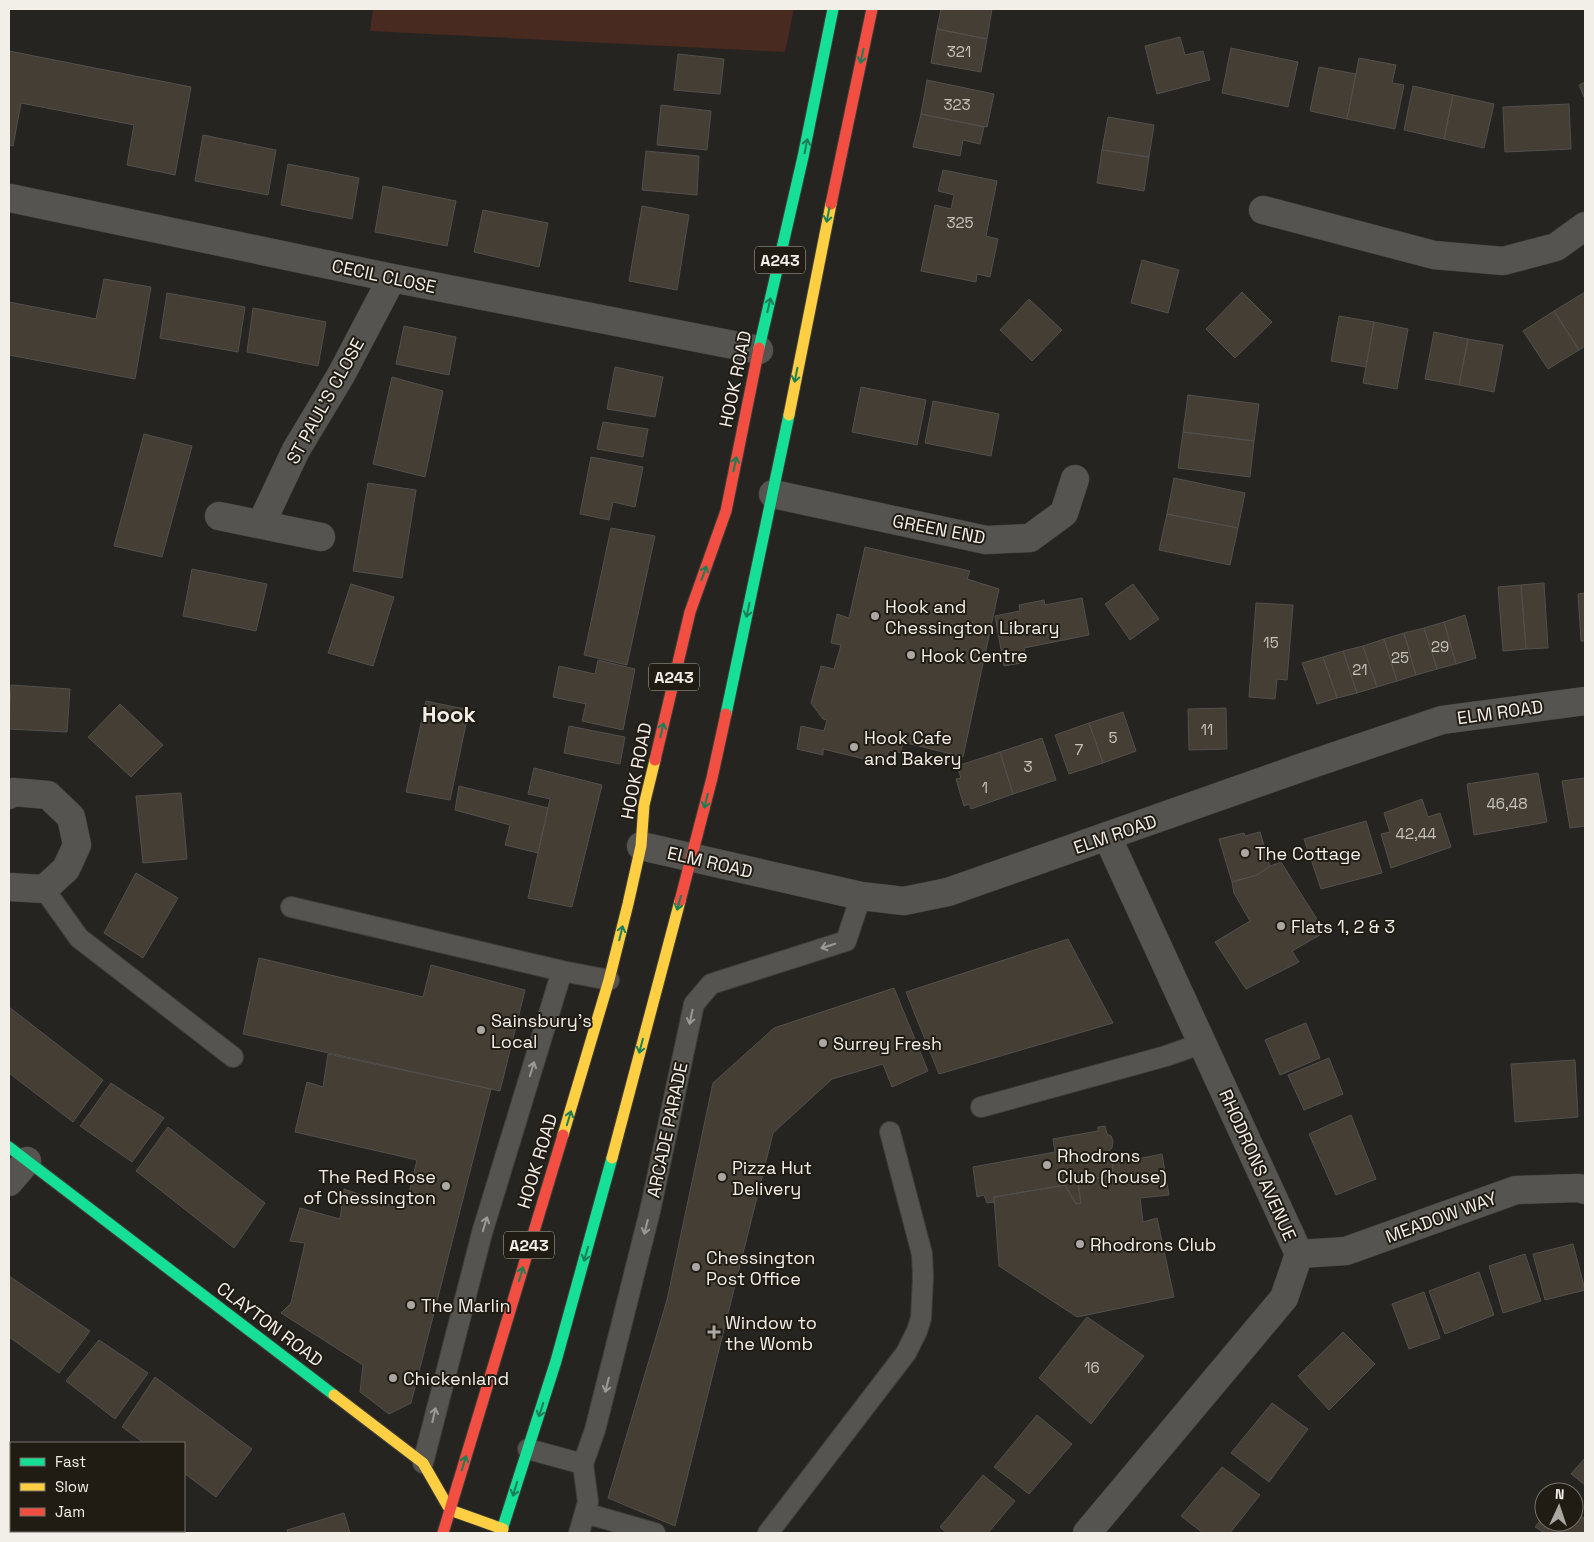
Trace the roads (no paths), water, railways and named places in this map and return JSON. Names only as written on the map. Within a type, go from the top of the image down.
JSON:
[{"type":"main road","name":"HOOK ROAD","points":[[443,1533],[609,980],[641,846],[644,805],[690,612],[726,511],[759,350],[803,157],[833,9]]},
{"type":"main road","points":[[450,1510],[502,1531],[556,1361],[666,948],[692,858],[715,762],[872,9]]},
{"type":"main road","name":"CLAYTON ROAD","points":[[18,1154],[423,1463],[450,1510]]},
{"type":"street","name":"CECIL CLOSE","points":[[10,198],[392,278],[759,350]]},
{"type":"street","points":[[1263,210],[1434,255],[1503,261],[1556,247],[1585,226]]},
{"type":"street","name":"ST PAUL'S CLOSE","points":[[261,524],[296,450],[341,375],[392,278]]},
{"type":"street","name":"GREEN END","points":[[772,494],[986,540],[1030,538],[1064,513],[1075,479]]},
{"type":"street","points":[[219,516],[321,537]]},
{"type":"street","name":"ELM ROAD","points":[[641,846],[861,896],[904,901],[948,892],[1442,720],[1585,701]]},
{"type":"street","points":[[9,795],[13,792],[48,795],[71,817],[77,846],[66,869],[44,888],[9,889]]},
{"type":"street","name":"RHODRONS AVENUE","points":[[1087,1533],[1284,1298],[1299,1254],[1107,836]]},
{"type":"street","points":[[9,1182],[18,1154]]},
{"type":"street","name":"MEADOW WAY","points":[[1299,1254],[1346,1251],[1516,1190],[1578,1188],[1585,1190]]},
{"type":"lane","points":[[44,888],[79,938],[233,1057]]},
{"type":"lane","name":"ARCADE PARADE","points":[[583,1464],[595,1430],[650,1210],[694,1004],[710,984],[846,940],[861,896]]},
{"type":"lane","points":[[291,907],[562,971],[609,980]]},
{"type":"lane","points":[[423,1463],[482,1234],[562,971]]},
{"type":"lane","points":[[980,1107],[1166,1056],[1202,1043]]},
{"type":"lane","points":[[768,1533],[906,1353],[917,1331],[922,1308],[922,1254],[890,1132]]},
{"type":"lane","points":[[528,1449],[583,1464],[588,1502],[579,1533]]},
{"type":"lane","points":[[585,1513],[655,1533]]},
{"type":"place","name":"Hook and Chessington Library","points":[[875,616]]},
{"type":"place","name":"Hook Centre","points":[[911,655]]},
{"type":"place","name":"Hook Cafe and Bakery","points":[[854,747]]},
{"type":"place","name":"The Cottage","points":[[1245,853]]},
{"type":"place","name":"Flats 1, 2 & 3","points":[[1281,926]]},
{"type":"place","name":"Sainsbury's Local","points":[[481,1030]]},
{"type":"place","name":"Surrey Fresh","points":[[823,1043]]},
{"type":"place","name":"Rhodrons Club (house)","points":[[1047,1165]]},
{"type":"place","name":"Pizza Hut Delivery","points":[[722,1177]]},
{"type":"place","name":"The Red Rose of Chessington","points":[[446,1186]]},
{"type":"place","name":"Rhodrons Club","points":[[1080,1244]]},
{"type":"place","name":"Chessington Post Office","points":[[696,1267]]},
{"type":"place","name":"The Marlin","points":[[411,1305]]},
{"type":"place","name":"Window to the Womb","points":[[714,1332]]},
{"type":"place","name":"Chickenland","points":[[393,1378]]},
{"type":"district","name":"Hook","points":[[449,714]]}]
